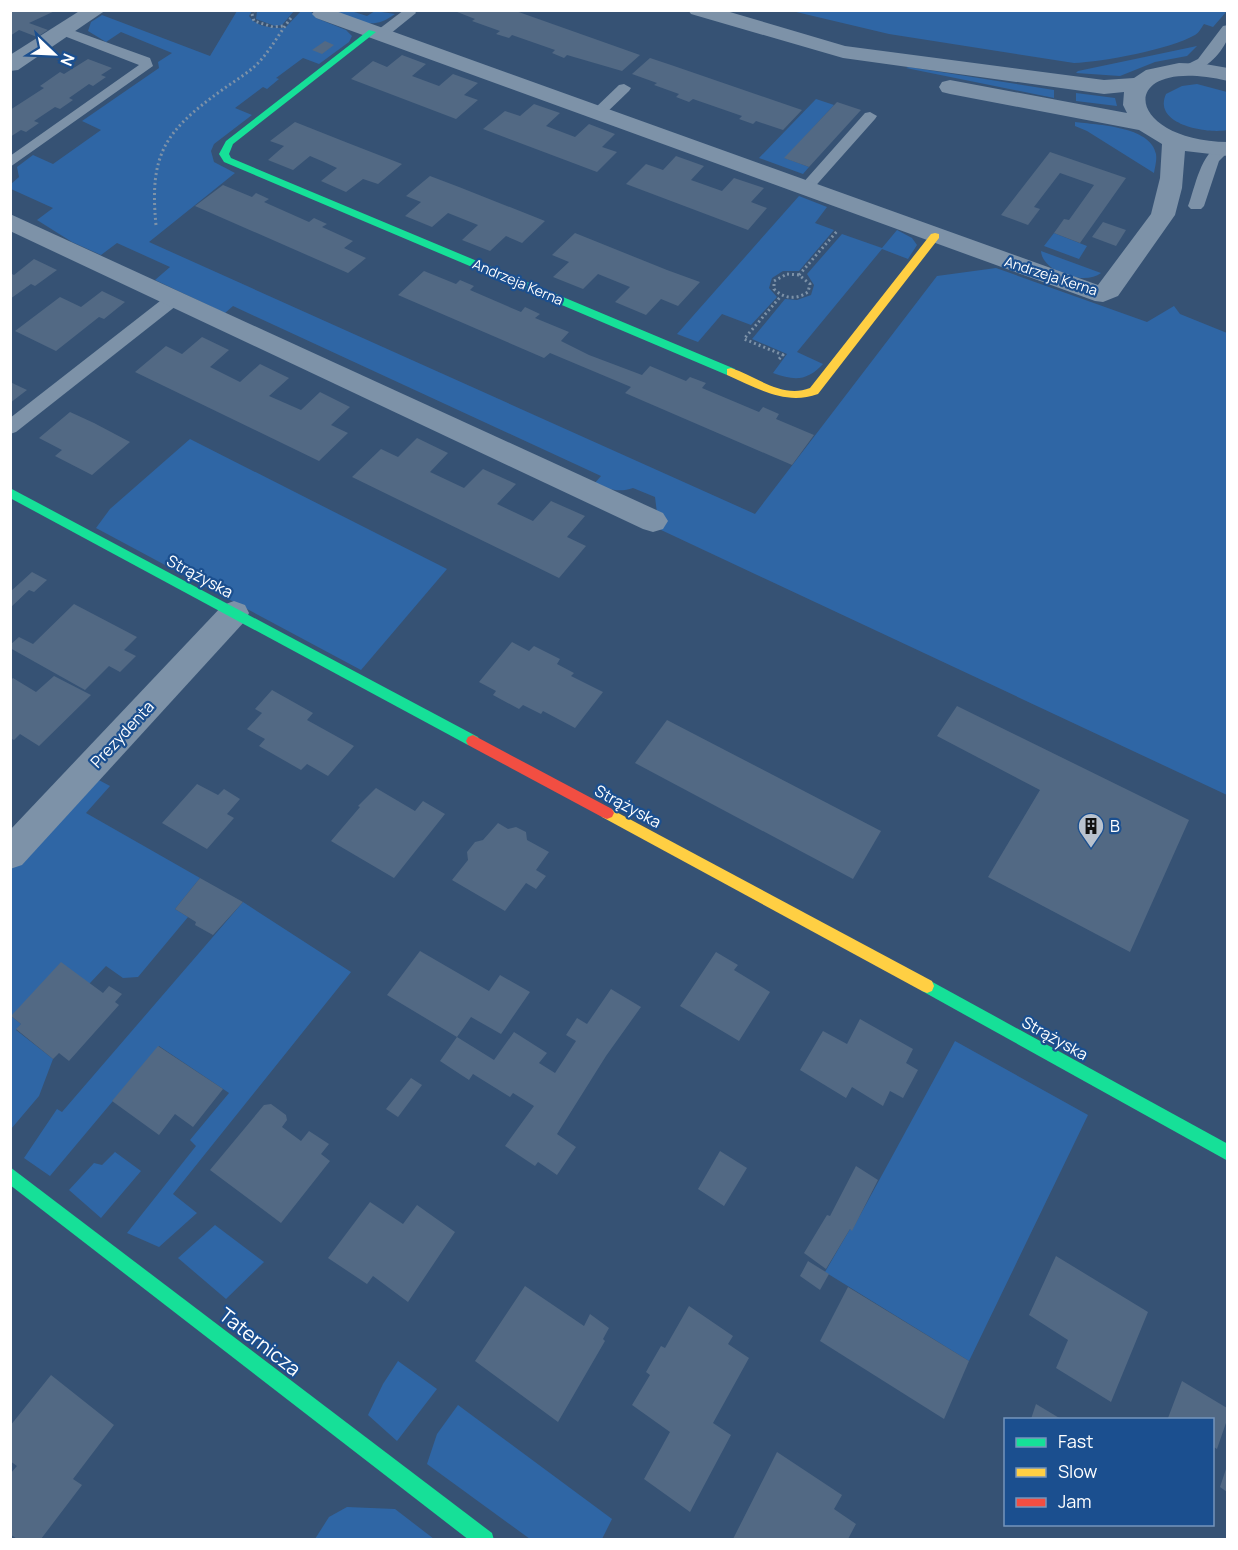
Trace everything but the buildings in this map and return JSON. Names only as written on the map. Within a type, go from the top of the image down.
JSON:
[{"type":"street","points":[[10,65],[96,10]]},
{"type":"street","points":[[698,10],[843,52],[1104,87],[1141,84]]},
{"type":"street","name":"Andrzeja Kerna","points":[[323,14],[1084,290],[1103,294],[1109,290],[1135,255],[1167,207],[1174,154],[1173,140]]},
{"type":"street","name":"Andrzeja Kerna","points":[[376,33],[229,143],[224,154],[227,160],[760,383],[797,396],[807,395],[814,391],[935,236]]},
{"type":"street","points":[[843,52],[875,68],[913,79],[1148,125]]},
{"type":"street","points":[[1225,149],[1197,147],[1173,140],[1148,125],[1139,115],[1134,102],[1136,89],[1154,75],[1185,69],[1209,70],[1227,75]]},
{"type":"street","points":[[10,221],[653,521]]},
{"type":"street","name":"Strążyska","points":[[10,492],[860,949],[1227,1153]]},
{"type":"street","name":"Prezydenta","points":[[10,854],[234,613]]},
{"type":"street","name":"Taternicza","points":[[10,1175],[485,1539]]},
{"type":"lane","points":[[376,33],[410,13]]},
{"type":"lane","points":[[1185,69],[1203,62],[1227,29]]},
{"type":"lane","points":[[10,163],[146,66],[145,61],[64,31]]},
{"type":"lane","points":[[598,113],[624,88]]},
{"type":"lane","points":[[806,188],[870,116]]},
{"type":"lane","points":[[1196,206],[1212,160],[1225,149]]},
{"type":"lane","points":[[10,428],[175,298]]},
{"type":"path","points":[[156,225],[153,201],[156,164],[160,151],[192,112],[255,65],[266,54],[284,26],[273,27],[254,21],[252,14],[255,10]]},
{"type":"path","points":[[799,275],[839,229]]},
{"type":"path","points":[[787,274],[799,275],[810,284],[808,292],[794,298],[782,296],[774,289],[774,281],[787,274]]},
{"type":"path","points":[[760,383],[783,355],[744,339],[782,296]]},
{"type":"shaded area","points":[[257,10],[294,11],[282,25],[275,26],[256,19]]},
{"type":"shaded area","points":[[237,11],[252,11],[249,16],[261,25],[285,28],[301,11],[309,11],[318,16],[316,18],[346,30],[352,36],[349,42],[319,64],[303,58],[276,78],[279,79],[267,89],[263,87],[235,108],[252,115],[214,144],[211,151],[214,162],[235,173],[149,242],[755,514],[937,276],[996,268],[1147,322],[1174,306],[1180,314],[1227,333],[1227,795],[659,529],[655,497],[633,488],[618,490],[594,484],[601,476],[233,306],[225,313],[155,280],[170,267],[117,243],[101,255],[72,242],[37,220],[53,208],[11,189],[11,184],[19,177],[17,167],[33,155],[53,164],[101,130],[82,121],[159,68],[158,62],[172,53],[121,32],[106,42],[88,31],[91,22],[102,15],[210,56]]},
{"type":"shaded area","points":[[333,11],[351,11],[367,16],[375,11],[395,14],[379,22],[364,23]]},
{"type":"shaded area","points":[[792,11],[1227,11],[1213,27],[1204,24],[1195,35],[1170,45],[1118,57],[1074,63],[889,34]]},
{"type":"shaded area","points":[[1197,46],[1187,56],[1155,62],[1120,76],[1076,73],[1078,71]]},
{"type":"shaded area","points":[[906,68],[1054,90],[1054,98]]},
{"type":"shaded area","points":[[1197,84],[1227,92],[1227,130],[1196,129],[1174,120],[1167,113],[1164,105],[1166,94],[1182,86]]},
{"type":"shaded area","points":[[1076,93],[1115,98],[1117,106],[1076,101]]},
{"type":"shaded area","points":[[816,99],[834,105],[785,158],[809,167],[803,174],[759,158]]},
{"type":"shaded area","points":[[1075,122],[1122,129],[1144,138],[1152,145],[1156,154],[1154,173],[1087,131],[1075,126]]},
{"type":"shaded area","points":[[799,196],[827,207],[815,223],[834,230],[799,271],[783,271],[772,278],[769,288],[777,297],[751,325],[722,314],[698,342],[677,334]]},
{"type":"shaded area","points":[[897,230],[912,238],[917,245],[908,259],[882,249],[797,352],[823,364],[812,374],[800,378],[773,373],[787,354],[752,339],[785,299],[797,300],[811,295],[814,285],[807,274],[842,234],[882,248]]},
{"type":"shaded area","points":[[1054,233],[1087,246],[1079,259],[1044,246]]},
{"type":"shaded area","points":[[1041,251],[1101,273],[1085,278],[1065,275],[1056,271],[1043,259]]},
{"type":"shaded area","points":[[190,439],[447,569],[361,670],[96,528],[110,509]]},
{"type":"shaded area","points":[[95,778],[110,786],[86,813],[200,878],[175,909],[188,917],[138,977],[123,978],[106,966],[90,983],[11,1016],[21,1024],[16,1030],[53,1059],[39,1096],[11,1129],[10,870]]},
{"type":"shaded area","points":[[243,902],[351,972],[173,1194],[197,1213],[159,1247],[127,1233],[196,1146],[190,1140],[229,1093],[159,1046],[50,1176],[24,1158],[57,1109],[62,1112]]},
{"type":"shaded area","points":[[955,1041],[1088,1115],[969,1361],[825,1272],[850,1229],[852,1230]]},
{"type":"shaded area","points":[[115,1152],[141,1171],[101,1218],[69,1190],[94,1163],[102,1165]]},
{"type":"shaded area","points":[[215,1225],[264,1262],[226,1299],[178,1258]]},
{"type":"shaded area","points":[[398,1361],[437,1389],[397,1441],[368,1415],[383,1384]]},
{"type":"shaded area","points":[[458,1405],[612,1519],[602,1539],[530,1539],[427,1464],[437,1434]]},
{"type":"shaded area","points":[[347,1507],[395,1509],[434,1539],[315,1539],[329,1517]]},
{"type":"traffic: fast","points":[[372,32],[229,143],[224,154],[227,160],[731,372]]},
{"type":"traffic: fast","points":[[10,492],[473,741]]},
{"type":"traffic: fast","points":[[927,986],[1228,1153]]},
{"type":"traffic: fast","points":[[10,1175],[485,1540]]},
{"type":"traffic: slow","points":[[731,372],[783,394],[804,395],[814,391],[935,236]]},
{"type":"traffic: slow","points":[[607,813],[927,986]]},
{"type":"traffic: jam","points":[[473,741],[607,813]]},
{"type":"place","name":"B","points":[[1091,849]]}]
